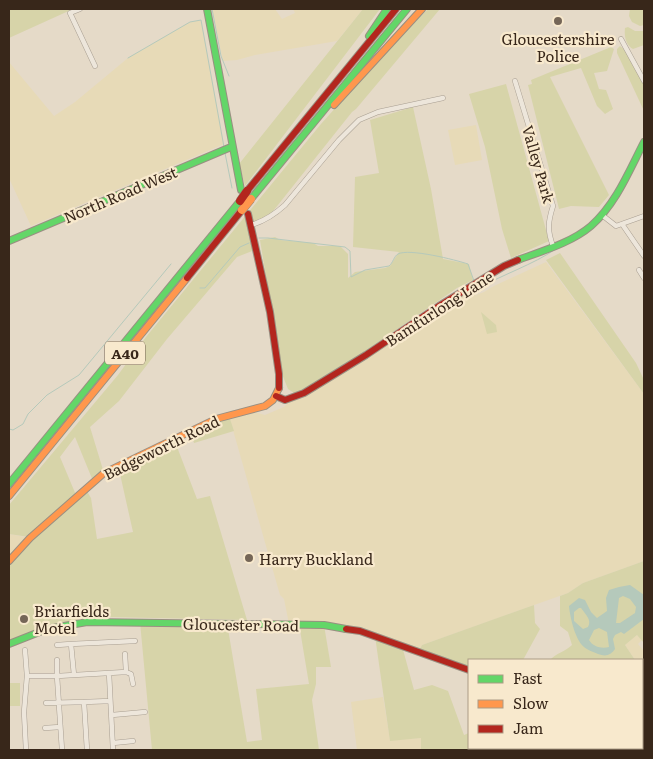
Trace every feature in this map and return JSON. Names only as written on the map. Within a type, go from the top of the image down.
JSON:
[{"type":"main road","points":[[207,9],[231,147],[244,190]]},
{"type":"main road","points":[[330,90],[387,9]]},
{"type":"main road","name":"A40","points":[[9,484],[240,201],[244,190],[330,90],[396,9]]},
{"type":"main road","name":"A40","points":[[9,496],[245,212],[251,199],[407,9]]},
{"type":"main road","points":[[283,160],[422,9]]},
{"type":"main road","name":"Bamfurlong Lane","points":[[276,396],[285,400],[304,393],[504,266],[571,239],[583,231],[602,215],[617,196],[644,142]]},
{"type":"main road","name":"North Road West","points":[[9,241],[231,147]]},
{"type":"main road","points":[[245,212],[251,225],[270,312],[280,386],[276,396]]},
{"type":"main road","name":"Badgeworth Road","points":[[9,561],[30,538],[104,473],[216,418],[265,406],[276,396]]},
{"type":"main road","name":"Gloucester Road","points":[[9,644],[55,626],[87,622],[324,625],[360,631],[468,670]]},
{"type":"street","points":[[80,9],[70,13],[96,66]]},
{"type":"street","points":[[622,39],[644,81]]},
{"type":"street","name":"Valley Park","points":[[515,81],[552,206],[548,230],[553,246]]},
{"type":"street","points":[[251,225],[266,220],[285,205],[358,120],[378,112],[443,98]]},
{"type":"street","points":[[602,215],[614,225],[644,216]]},
{"type":"street","points":[[622,224],[644,256]]},
{"type":"street","points":[[639,270],[644,278]]},
{"type":"street","points":[[57,645],[134,641]]},
{"type":"street","points":[[71,644],[74,674]]},
{"type":"street","points":[[25,650],[27,676],[24,712],[26,750]]},
{"type":"street","points":[[125,654],[126,672]]},
{"type":"street","points":[[57,660],[62,750]]},
{"type":"street","points":[[109,672],[113,750]]},
{"type":"street","points":[[27,676],[126,672],[131,674],[133,684]]},
{"type":"street","points":[[46,703],[110,700]]},
{"type":"street","points":[[84,702],[87,750]]},
{"type":"street","points":[[112,715],[145,712]]},
{"type":"street","points":[[78,720],[86,719]]},
{"type":"street","points":[[45,728],[60,727]]},
{"type":"street","points":[[113,743],[133,741]]},
{"type":"shaded area","points":[[9,9],[73,9],[9,38]]},
{"type":"shaded area","points":[[212,9],[275,9],[282,19],[295,13],[293,9],[363,9],[337,41],[223,61]]},
{"type":"shaded area","points":[[363,9],[380,9],[245,186],[239,164]]},
{"type":"shaded area","points":[[428,9],[440,9],[352,112],[266,220],[251,225],[257,249],[237,257],[167,339],[119,401],[90,427],[104,473],[93,481],[75,437],[60,457],[76,495],[85,488],[91,498],[97,539],[133,532],[118,465],[174,439],[197,499],[210,496],[247,620],[108,617],[108,621],[72,623],[9,644],[9,561],[29,537],[9,534],[9,505],[118,375],[146,337],[321,124],[389,48]]},
{"type":"shaded area","points":[[630,9],[644,9],[644,25],[640,26],[632,22],[629,16]]},
{"type":"shaded area","points":[[201,20],[224,144],[31,226],[9,178],[9,62],[54,116],[75,102],[128,58],[190,22]]},
{"type":"shaded area","points":[[628,27],[635,31],[644,31],[644,45],[633,49],[629,45],[625,35],[625,28]]},
{"type":"shaded area","points":[[620,46],[627,52],[644,85],[644,111],[617,53],[617,49]]},
{"type":"shaded area","points":[[611,47],[614,49],[607,71],[594,73],[599,89],[606,90],[613,109],[605,114],[597,106],[581,68],[550,77],[609,195],[599,207],[571,206],[559,209],[528,85],[532,84],[531,80]]},
{"type":"shaded area","points":[[506,84],[549,241],[511,258],[502,229],[485,147],[469,94]]},
{"type":"shaded area","points":[[413,107],[431,189],[443,259],[469,264],[473,280],[457,288],[364,352],[294,393],[288,389],[282,374],[260,240],[275,237],[280,240],[313,243],[318,246],[340,246],[348,254],[348,278],[355,272],[390,266],[399,252],[353,247],[355,177],[379,173],[370,120]]},
{"type":"shaded area","points":[[476,125],[482,160],[455,165],[448,130]]},
{"type":"shaded area","points":[[560,253],[636,363],[644,380],[644,394],[546,260]]},
{"type":"shaded area","points":[[546,262],[644,394],[644,561],[583,583],[568,593],[422,645],[419,652],[360,631],[289,624],[284,599],[280,595],[229,416],[250,411],[265,415],[284,407],[289,402],[300,398],[369,358],[367,354],[470,288],[477,297],[476,295]]},
{"type":"shaded area","points":[[481,312],[496,325],[497,332],[487,334]]},
{"type":"shaded area","points":[[229,416],[234,431],[194,443],[190,430]]},
{"type":"shaded area","points":[[9,534],[30,538],[9,561]]},
{"type":"shaded area","points":[[644,561],[644,643],[637,635],[625,645],[634,659],[551,659],[572,645],[568,632],[560,626],[560,596],[583,583]]},
{"type":"shaded area","points":[[630,585],[644,595],[644,619],[624,634],[621,632],[615,635],[613,639],[615,649],[608,655],[601,655],[581,644],[570,616],[569,606],[579,598],[585,600],[591,612],[597,618],[607,611],[606,598],[609,590]],"holes":[[[623,596],[630,599],[636,607],[635,613],[620,623],[616,623],[619,598]],[[581,608],[589,620],[588,627],[583,629],[574,621],[574,612]],[[599,628],[607,632],[609,647],[598,647],[589,640],[594,630]]]},
{"type":"shaded area","points":[[534,605],[535,623],[540,629],[524,659],[468,659],[468,666],[420,649],[422,645]]},
{"type":"shaded area","points":[[140,622],[227,623],[247,742],[262,740],[256,689],[309,684],[299,624],[324,625],[331,667],[316,667],[316,684],[312,700],[319,750],[152,750]]},
{"type":"shaded area","points":[[637,635],[642,640],[638,644],[644,651],[643,665],[643,659],[634,659],[625,645]]},
{"type":"shaded area","points":[[375,636],[402,646],[414,690],[432,685],[448,691],[464,735],[468,733],[468,749],[554,750],[421,750],[421,738],[390,741]]},
{"type":"shaded area","points":[[9,683],[20,683],[20,706],[9,706]]},
{"type":"shaded area","points":[[383,697],[390,740],[421,738],[421,750],[357,750],[351,702]]},
{"type":"waterway","points":[[212,9],[221,56],[229,76]]},
{"type":"waterway","points":[[128,58],[190,22],[201,20],[224,147]]},
{"type":"waterway","points":[[225,153],[232,188]]},
{"type":"waterway","points":[[259,238],[345,247],[350,251],[351,277],[365,270],[389,266],[398,254],[412,252],[468,264],[474,281]]},
{"type":"waterway","points":[[200,288],[205,288],[240,247],[249,243]]},
{"type":"waterway","points":[[476,287],[479,288],[556,249]]},
{"type":"waterway","points":[[9,429],[13,430],[23,424],[28,414],[47,395],[79,375],[171,264]]},
{"type":"traffic: fast","points":[[207,9],[241,190]]},
{"type":"traffic: fast","points":[[369,36],[387,9]]},
{"type":"traffic: fast","points":[[251,199],[407,9]]},
{"type":"traffic: fast","points":[[518,260],[565,242],[591,226],[608,208],[615,197],[644,142]]},
{"type":"traffic: fast","points":[[9,241],[231,147]]},
{"type":"traffic: fast","points":[[9,484],[240,201]]},
{"type":"traffic: fast","points":[[9,644],[47,629],[87,622],[324,625],[346,629]]},
{"type":"traffic: slow","points":[[334,105],[422,9]]},
{"type":"traffic: slow","points":[[242,210],[251,199]]},
{"type":"traffic: slow","points":[[9,496],[187,278]]},
{"type":"traffic: slow","points":[[9,561],[30,538],[104,473],[216,419],[265,406],[273,400],[279,388]]},
{"type":"traffic: jam","points":[[247,191],[396,9]]},
{"type":"traffic: jam","points":[[240,201],[247,191]]},
{"type":"traffic: jam","points":[[187,278],[242,210]]},
{"type":"traffic: jam","points":[[248,214],[270,312],[279,374],[279,388]]},
{"type":"traffic: jam","points":[[276,396],[285,400],[304,393],[366,355],[439,306],[504,266],[518,260]]},
{"type":"traffic: jam","points":[[346,629],[360,631],[468,670]]},
{"type":"place","name":"Gloucestershire Police","points":[[558,21]]},
{"type":"place","name":"Harry Buckland","points":[[249,558]]},
{"type":"place","name":"Briarfields Motel","points":[[24,619]]}]
